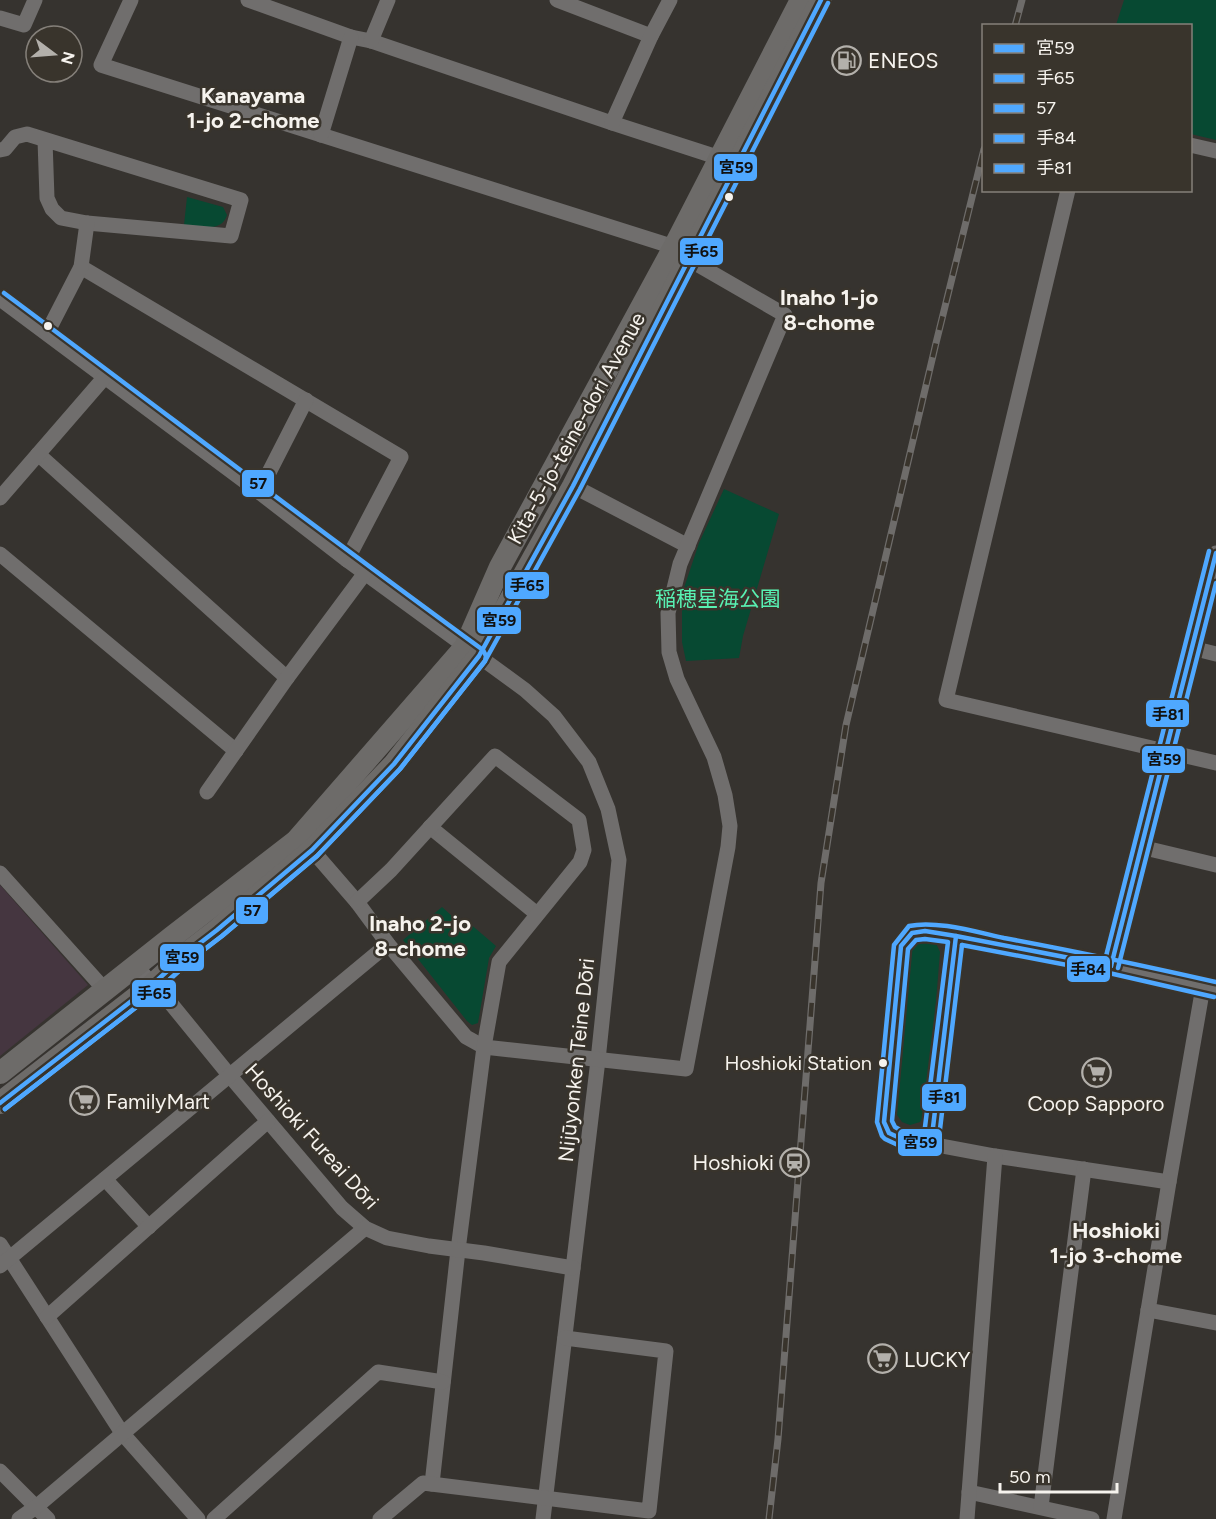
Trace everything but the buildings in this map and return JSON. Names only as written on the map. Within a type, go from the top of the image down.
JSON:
[{"type":"highway","name":"Kita-5-jo-teine-dori Avenue","points":[[0,1103],[152,985],[312,850],[394,764],[472,652],[573,486],[681,253],[720,158],[801,0]]},
{"type":"highway","name":"Kita-5-jo-teine-dori Avenue","points":[[0,1073],[296,841],[472,652],[500,567],[681,253],[821,0]]},
{"type":"street","points":[[0,18],[24,25],[35,0]]},
{"type":"street","points":[[131,0],[101,65],[681,253],[784,315],[680,564],[668,613],[669,652],[678,679],[714,757],[725,795],[730,826],[728,848],[686,1069],[484,1047],[466,1037],[312,850]]},
{"type":"street","points":[[248,0],[278,5],[351,37],[371,41],[720,158]]},
{"type":"street","points":[[371,41],[388,0]]},
{"type":"street","points":[[557,0],[651,36]]},
{"type":"street","points":[[612,123],[651,36],[670,0]]},
{"type":"street","points":[[321,135],[351,37]]},
{"type":"street","points":[[0,150],[5,149],[15,137],[27,134],[241,200],[231,236],[87,223],[61,218],[52,209],[47,198],[45,140]]},
{"type":"street","points":[[1192,145],[1216,151]]},
{"type":"street","points":[[1068,192],[946,700],[1216,763]]},
{"type":"street","points":[[47,333],[81,267],[87,223]]},
{"type":"street","points":[[81,267],[401,457],[347,560]]},
{"type":"street","name":"Nijūyonken Teine Dōri","points":[[3,307],[47,333],[347,560],[525,690],[554,716],[589,762],[608,809],[619,860],[598,1060],[543,1519]]},
{"type":"street","points":[[0,498],[104,378]]},
{"type":"street","points":[[259,492],[306,400]]},
{"type":"street","points":[[38,454],[287,678]]},
{"type":"street","points":[[573,486],[688,546]]},
{"type":"street","points":[[1111,966],[1216,553]]},
{"type":"street","points":[[0,554],[237,751]]},
{"type":"street","points":[[207,792],[287,678],[365,573]]},
{"type":"street","points":[[1192,648],[1216,654]]},
{"type":"street","points":[[357,902],[391,870],[495,756],[579,820],[584,850],[580,862],[499,962],[484,1047],[458,1250],[432,1484]]},
{"type":"street","points":[[430,827],[537,915]]},
{"type":"street","points":[[1141,847],[1216,865]]},
{"type":"street","points":[[0,873],[105,990]]},
{"type":"street","points":[[956,936],[1210,988],[1169,1182],[1114,1519]]},
{"type":"street","points":[[5,1262],[388,944]]},
{"type":"street","name":"Hoshioki Fureai Dōri","points":[[136,965],[342,1208],[365,1228],[387,1238],[573,1268]]},
{"type":"street","points":[[47,1317],[268,1121]]},
{"type":"street","points":[[931,1144],[1169,1182]]},
{"type":"street","points":[[967,1519],[995,1156]]},
{"type":"street","points":[[1041,1507],[1084,1169]]},
{"type":"street","points":[[105,1179],[149,1227]]},
{"type":"street","points":[[19,1519],[365,1228]]},
{"type":"street","points":[[0,1244],[5,1262],[47,1317],[122,1433],[198,1519]]},
{"type":"street","points":[[1148,1310],[1216,1323]]},
{"type":"street","points":[[380,1519],[423,1483],[649,1511],[666,1351],[565,1338]]},
{"type":"street","points":[[214,1519],[378,1372],[443,1382]]},
{"type":"street","points":[[0,1471],[48,1519]]},
{"type":"street","points":[[969,1492],[1092,1519]]},
{"type":"shaded area","points":[[0,885],[88,985],[0,1056]]},
{"type":"green space","points":[[1124,0],[1216,0],[1216,140],[1192,134],[1192,24],[1116,24]]},
{"type":"green space","points":[[187,197],[223,207],[227,215],[224,221],[209,227],[184,225]]},
{"type":"green space","name":"稲穂星海公園","points":[[724,489],[779,514],[743,636],[739,658],[686,661],[682,642],[682,594],[699,543]]},
{"type":"green space","points":[[442,907],[463,926],[468,922],[496,946],[489,958],[478,1023],[472,1025],[403,940]]},
{"type":"green space","points":[[926,938],[936,943],[940,952],[927,1112],[920,1122],[910,1125],[902,1122],[895,1112],[909,948],[916,941]]},
{"type":"railway","points":[[1016,24],[1022,0]]},
{"type":"railway","points":[[769,1519],[778,1439],[821,883],[846,725],[982,157]]},
{"type":"transit line","name":"宮59","points":[[0,1103],[152,985],[187,953],[312,850],[394,764],[479,656],[573,486],[821,0]]},
{"type":"transit line","name":"手65","points":[[5,1109],[157,991],[192,959],[317,856],[400,769],[485,661],[580,489],[828,3]]},
{"type":"transit line","name":"57","points":[[4,293],[483,650],[486,656],[485,661],[400,769],[317,856],[192,959],[157,991],[5,1109]]},
{"type":"transit line","name":"手81","points":[[1104,964],[1209,551]]},
{"type":"transit line","name":"宮59","points":[[1111,966],[1216,553]]},
{"type":"transit line","name":"手84","points":[[1118,968],[1216,583]]},
{"type":"transit line","name":"手81","points":[[962,945],[938,1146],[931,1151],[900,1146],[882,1136],[877,1122],[894,945],[909,926],[931,924],[956,928],[1216,982]]},
{"type":"transit line","name":"宮59","points":[[925,931],[956,936],[931,1144],[902,1139],[889,1133],[884,1122],[901,946],[912,933],[925,931]]},
{"type":"transit line","name":"宮59","points":[[956,936],[1111,966]]},
{"type":"transit line","name":"手84","points":[[925,939],[948,942],[924,1135],[904,1132],[895,1127],[892,1121],[908,949],[916,940],[925,939]]},
{"type":"transit line","name":"手84","points":[[962,945],[1109,973],[1214,997]]},
{"type":"place","name":"ENEOS","points":[[847,60]]},
{"type":"place","name":"Hoshioki Station","points":[[883,1063]]},
{"type":"place","name":"Coop Sapporo","points":[[1096,1072]]},
{"type":"place","name":"FamilyMart","points":[[85,1101]]},
{"type":"place","name":"Hoshioki","points":[[795,1162]]},
{"type":"place","name":"LUCKY","points":[[883,1359]]},
{"type":"district","name":"Kanayama 1-jo 2-chome","points":[[253,108]]},
{"type":"district","name":"Inaho 1-jo 8-chome","points":[[829,310]]},
{"type":"district","name":"Inaho 2-jo 8-chome","points":[[420,936]]},
{"type":"district","name":"Hoshioki 1-jo 3-chome","points":[[1116,1242]]}]
